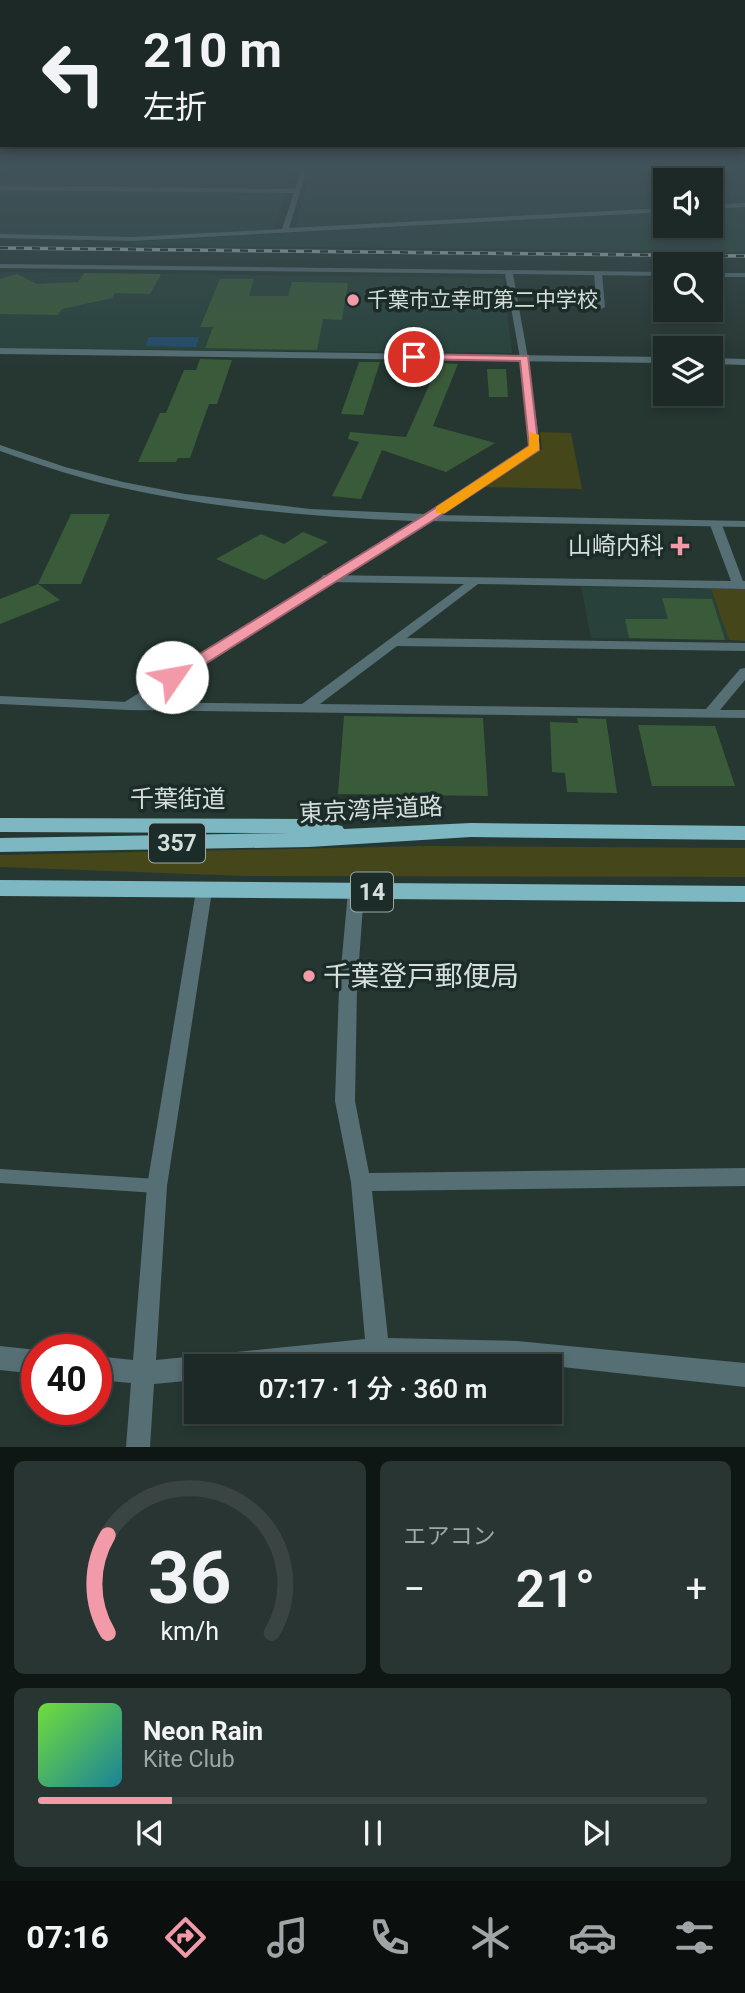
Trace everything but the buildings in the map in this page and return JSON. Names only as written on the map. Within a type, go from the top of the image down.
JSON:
[{"type":"highway","name":"千葉街道","points":[[0,825],[309,826],[354,835]]},
{"type":"highway","name":"東京湾岸道路","points":[[0,845],[309,841],[354,835],[525,831],[745,833]]},
{"type":"highway","name":"14","points":[[0,888],[745,894]]},
{"type":"street","points":[[0,236],[132,239],[237,234]]},
{"type":"street","points":[[0,266],[653,274]]},
{"type":"street","points":[[128,706],[327,578],[428,519],[535,447],[524,358],[509,273]]},
{"type":"street","points":[[598,274],[600,307]]},
{"type":"street","points":[[723,275],[745,275]]},
{"type":"street","points":[[0,351],[653,360]]},
{"type":"street","points":[[723,361],[745,362]]},
{"type":"street","points":[[0,448],[63,471],[178,498],[282,512],[428,519],[745,524]]},
{"type":"street","points":[[327,578],[742,585],[716,525]]},
{"type":"street","points":[[306,708],[475,581]]},
{"type":"street","points":[[395,642],[745,647]]},
{"type":"street","points":[[709,714],[745,672]]},
{"type":"street","points":[[0,700],[128,706],[745,714]]},
{"type":"street","points":[[138,1447],[157,1186],[204,891]]},
{"type":"street","points":[[356,892],[348,989],[345,1101],[361,1182],[378,1350]]},
{"type":"street","points":[[361,1182],[745,1177]]},
{"type":"street","points":[[337,1354],[378,1350],[460,1349],[745,1375]]},
{"type":"street","points":[[0,1358],[21,1360]]},
{"type":"street","points":[[112,1370],[143,1373],[184,1369]]},
{"type":"lane","points":[[0,1176],[157,1186]]},
{"type":"shaded area","points":[[0,234],[201,234],[134,237]]},
{"type":"shaded area","points":[[283,234],[653,234],[653,238],[723,238],[723,234],[745,234],[745,252],[132,245],[133,242]]},
{"type":"shaded area","name":"千葉市立幸町第二中学校","points":[[0,272],[498,278],[503,279],[512,353],[0,348]]},
{"type":"shaded area","points":[[540,432],[571,433],[582,489],[483,487],[542,449]]},
{"type":"shaded area","points":[[581,587],[711,589],[729,640],[591,638]]},
{"type":"shaded area","points":[[711,589],[745,589],[745,641],[729,640]]},
{"type":"shaded area","points":[[428,846],[745,848],[745,877],[244,876],[0,867],[0,855]]},
{"type":"water","points":[[149,337],[199,337],[196,347],[145,346]]},
{"type":"railway","points":[[0,248],[745,256]]},
{"type":"slow traffic","points":[[440,510],[535,447],[534,435]]},
{"type":"place","name":"千葉市立幸町第二中学校","points":[[353,300]]},
{"type":"place","name":"山崎内科","points":[[680,546]]},
{"type":"place","name":"千葉登戸郵便局","points":[[309,976]]},
{"type":"route","points":[[172,677],[327,578],[428,519],[535,447],[524,358],[414,357]]}]
